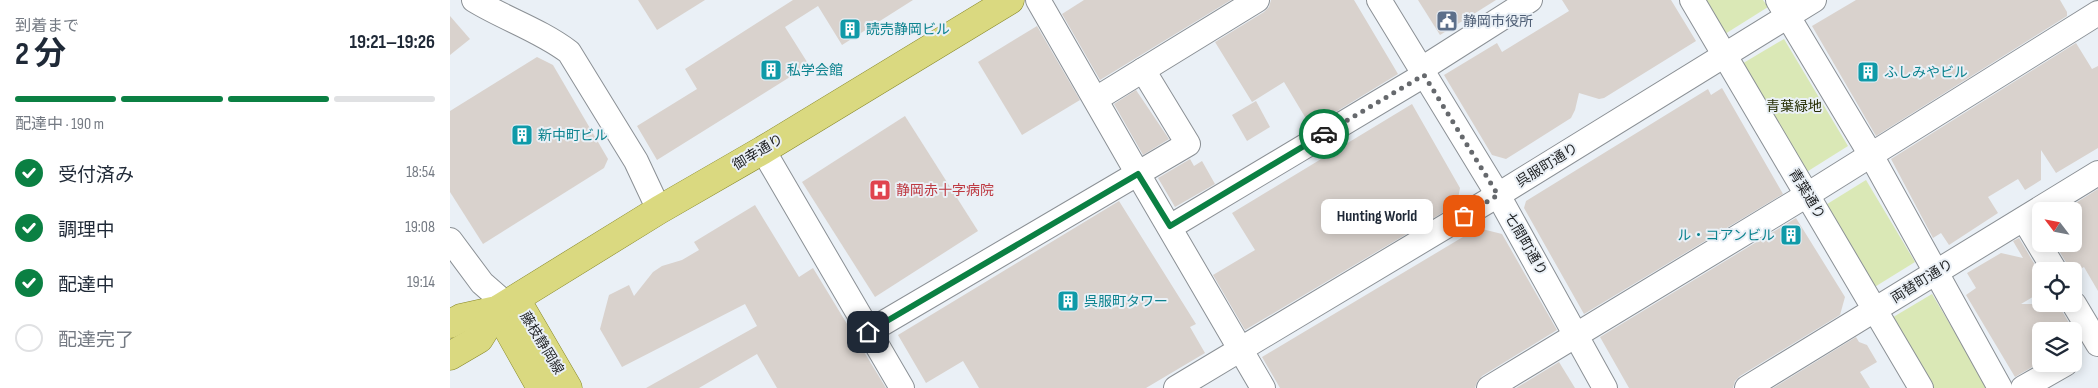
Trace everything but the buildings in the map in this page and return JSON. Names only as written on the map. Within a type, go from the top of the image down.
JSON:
[{"type":"main road","name":"御幸通り","points":[[506,305],[659,210],[763,150],[1010,0]]},
{"type":"main road","points":[[450,324],[461,318],[506,305]]},
{"type":"main road","points":[[450,356],[479,339],[506,305]]},
{"type":"main road","name":"藤枝静岡線","points":[[506,305],[541,388]]},
{"type":"main road","name":"藤枝静岡線","points":[[506,305],[568,388]]},
{"type":"street","points":[[474,0],[492,11],[553,40],[569,52],[636,161],[659,210]]},
{"type":"street","points":[[1038,0],[1263,388]]},
{"type":"street","points":[[1096,99],[1257,0]]},
{"type":"street","name":"七間町通り","points":[[1379,0],[1498,195],[1605,388]]},
{"type":"street","points":[[1170,226],[1422,73],[1530,0]]},
{"type":"street","name":"青葉通り","points":[[1692,0],[1921,388]]},
{"type":"street","name":"呉服町通り","points":[[1176,388],[1498,195],[1724,54],[1782,8],[1814,0]]},
{"type":"street","points":[[1782,8],[1870,155],[2000,388]]},
{"type":"street","points":[[1489,388],[1808,195],[2093,14]]},
{"type":"street","points":[[868,332],[1188,144],[1144,70]]},
{"type":"street","points":[[763,150],[902,388]]},
{"type":"street","name":"両替町通り","points":[[1747,388],[2098,174]]},
{"type":"street","points":[[2024,219],[2050,262]]},
{"type":"street","points":[[450,240],[482,282],[506,305]]},
{"type":"street","points":[[2079,312],[2098,344],[2082,353]]},
{"type":"street","points":[[2023,388],[2050,372]]},
{"type":"green space","points":[[1704,0],[1763,0],[1768,7],[1725,34]]},
{"type":"green space","name":"青葉緑地","points":[[1784,39],[1848,146],[1805,173],[1740,65]]},
{"type":"green space","points":[[1866,180],[1915,262],[1873,288],[1824,206]]},
{"type":"green space","points":[[1932,294],[1988,388],[1931,388],[1890,319]]},
{"type":"way so far","points":[[1324,134],[1424,75],[1498,195],[1464,216]]},
{"type":"place","name":"静岡市役所","points":[[1447,21]]},
{"type":"place","name":"読売静岡ビル","points":[[850,29]]},
{"type":"place","name":"私学会館","points":[[771,70]]},
{"type":"place","name":"ふしみやビル","points":[[1868,72]]},
{"type":"place","name":"新中町ビル","points":[[522,135]]},
{"type":"place","name":"静岡赤十字病院","points":[[880,190]]},
{"type":"place","name":"Hunting World","points":[[1464,216]]},
{"type":"place","name":"ル・コアンビル","points":[[1791,235]]},
{"type":"place","name":"呉服町タワー","points":[[1068,301]]},
{"type":"route","points":[[868,332],[1138,174],[1170,226],[1324,134]]}]
